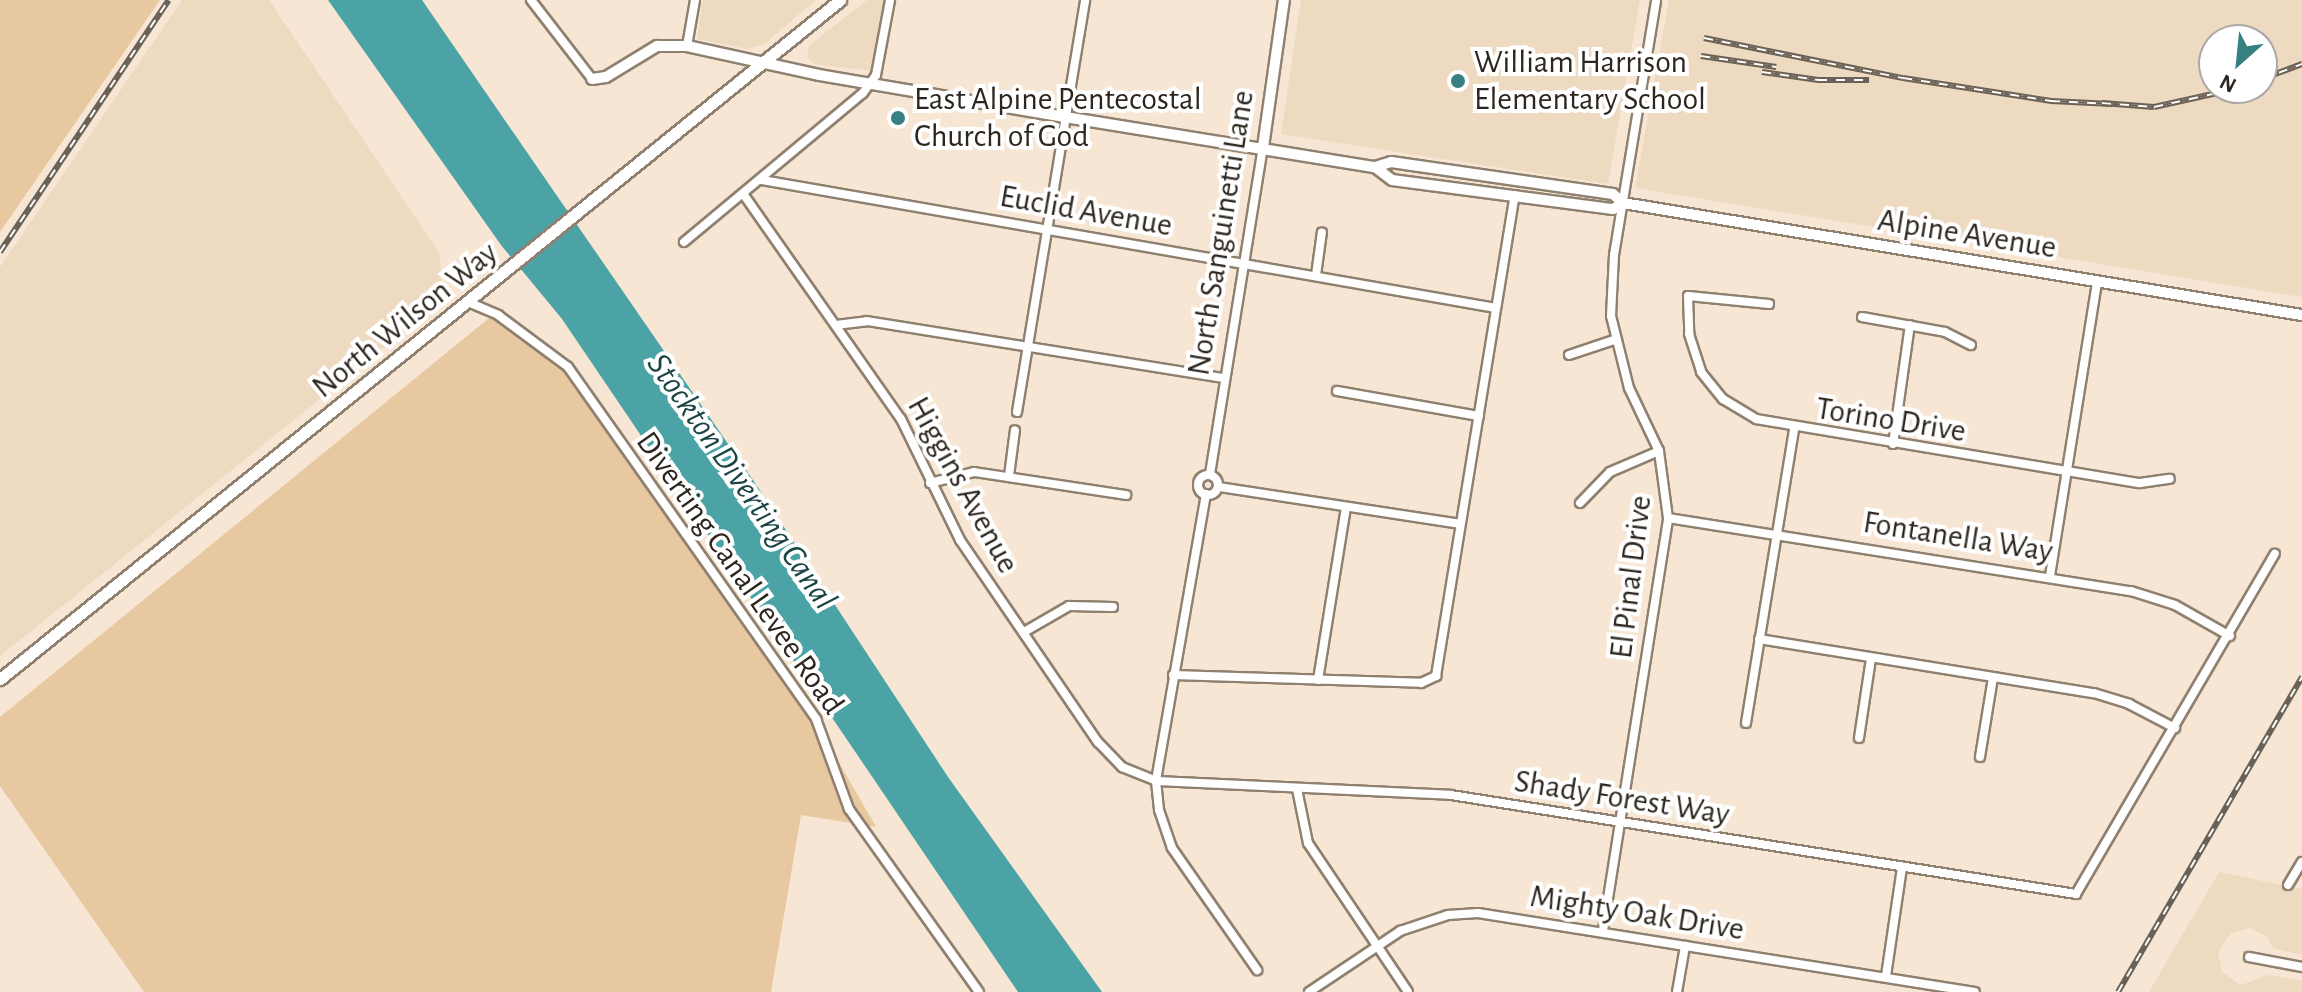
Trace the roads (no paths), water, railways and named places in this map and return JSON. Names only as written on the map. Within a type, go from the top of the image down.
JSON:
[{"type":"main road","name":"North Wilson Way","points":[[0,679],[840,0]]},
{"type":"street","points":[[531,0],[592,79]]},
{"type":"street","points":[[687,46],[695,0]]},
{"type":"street","points":[[684,242],[762,180],[871,84],[890,0]]},
{"type":"street","points":[[1017,412],[1085,0]]},
{"type":"street","name":"North Sanguinetti Lane","points":[[1206,494],[1198,484],[1210,474],[1284,0]]},
{"type":"street","name":"El Pinal Drive","points":[[1603,930],[1668,518],[1659,451],[1629,388],[1614,340],[1611,284],[1656,0]]},
{"type":"street","name":"Alpine Avenue","points":[[592,79],[606,77],[657,46],[687,46],[871,84],[1375,167],[1392,180],[1613,209],[1623,203]]},
{"type":"street","name":"Alpine Avenue","points":[[1375,167],[1391,162],[1613,194],[1623,203],[2302,315]]},
{"type":"street","name":"Euclid Avenue","points":[[762,180],[1496,308]]},
{"type":"street","name":"Higgins Avenue","points":[[744,195],[901,419],[960,540],[1104,749],[1122,767],[1156,781]]},
{"type":"street","points":[[1173,675],[1432,681],[1515,195]]},
{"type":"street","points":[[1316,275],[1322,232]]},
{"type":"street","points":[[2050,576],[2097,281]]},
{"type":"street","name":"Torino Drive","points":[[1769,304],[1688,296],[1689,334],[1710,385],[1742,412],[1794,429],[2140,483],[2170,479]]},
{"type":"street","name":"Diverting Canal Levee Road","points":[[468,302],[498,315],[568,367],[816,719],[849,809],[979,992]]},
{"type":"street","points":[[1862,317],[1945,332],[1971,345]]},
{"type":"street","points":[[836,325],[867,321],[1224,378]]},
{"type":"street","points":[[1893,444],[1910,325]]},
{"type":"street","points":[[1569,355],[1614,340]]},
{"type":"street","points":[[1337,391],[1479,416]]},
{"type":"street","points":[[1746,723],[1794,429]]},
{"type":"street","points":[[1009,476],[1015,430]]},
{"type":"street","points":[[1580,503],[1610,472],[1659,451]]},
{"type":"street","points":[[930,483],[974,472],[1126,495]]},
{"type":"street","points":[[1210,474],[1219,487]]},
{"type":"street","points":[[1257,970],[1172,848],[1159,810],[1156,781],[1206,494],[1219,487],[1460,524]]},
{"type":"street","points":[[1318,680],[1346,507]]},
{"type":"street","name":"Fontanella Way","points":[[1668,518],[1777,532],[2050,576],[2152,596],[2230,636]]},
{"type":"street","points":[[1759,639],[2113,697],[2175,728],[2275,554]]},
{"type":"street","points":[[1024,632],[1069,606],[1113,607]]},
{"type":"street","points":[[1859,738],[1871,659]]},
{"type":"street","points":[[1980,757],[1993,678]]},
{"type":"street","name":"Shady Forest Way","points":[[1156,781],[1451,795],[2076,894],[2175,728]]},
{"type":"street","points":[[1297,789],[1308,843],[1408,992]]},
{"type":"street","points":[[2288,885],[2302,862]]},
{"type":"street","points":[[1886,976],[1902,868]]},
{"type":"street","name":"Mighty Oak Drive","points":[[1309,992],[1376,945],[1422,921],[1463,914],[1603,930],[1975,992]]},
{"type":"street","points":[[1677,992],[1685,946]]},
{"type":"street","points":[[2249,957],[2302,967]]},
{"type":"water","name":"Stockton Diverting Canal","points":[[328,0],[422,0],[755,483],[948,777],[1102,992],[1018,992],[562,319],[501,245]]},
{"type":"railway","points":[[0,252],[169,0]]},
{"type":"railway","points":[[1704,38],[1903,78],[2051,101],[2112,104]]},
{"type":"railway","points":[[1701,56],[1776,67]]},
{"type":"railway","points":[[2278,73],[2302,64]]},
{"type":"railway","points":[[1762,72],[1818,80],[1869,80]]},
{"type":"railway","points":[[2102,103],[2154,107],[2198,97]]},
{"type":"railway","points":[[2118,992],[2302,677]]},
{"type":"place","name":"William Harrison Elementary School","points":[[1458,81]]},
{"type":"place","name":"East Alpine Pentecostal Church of God","points":[[898,118]]}]
